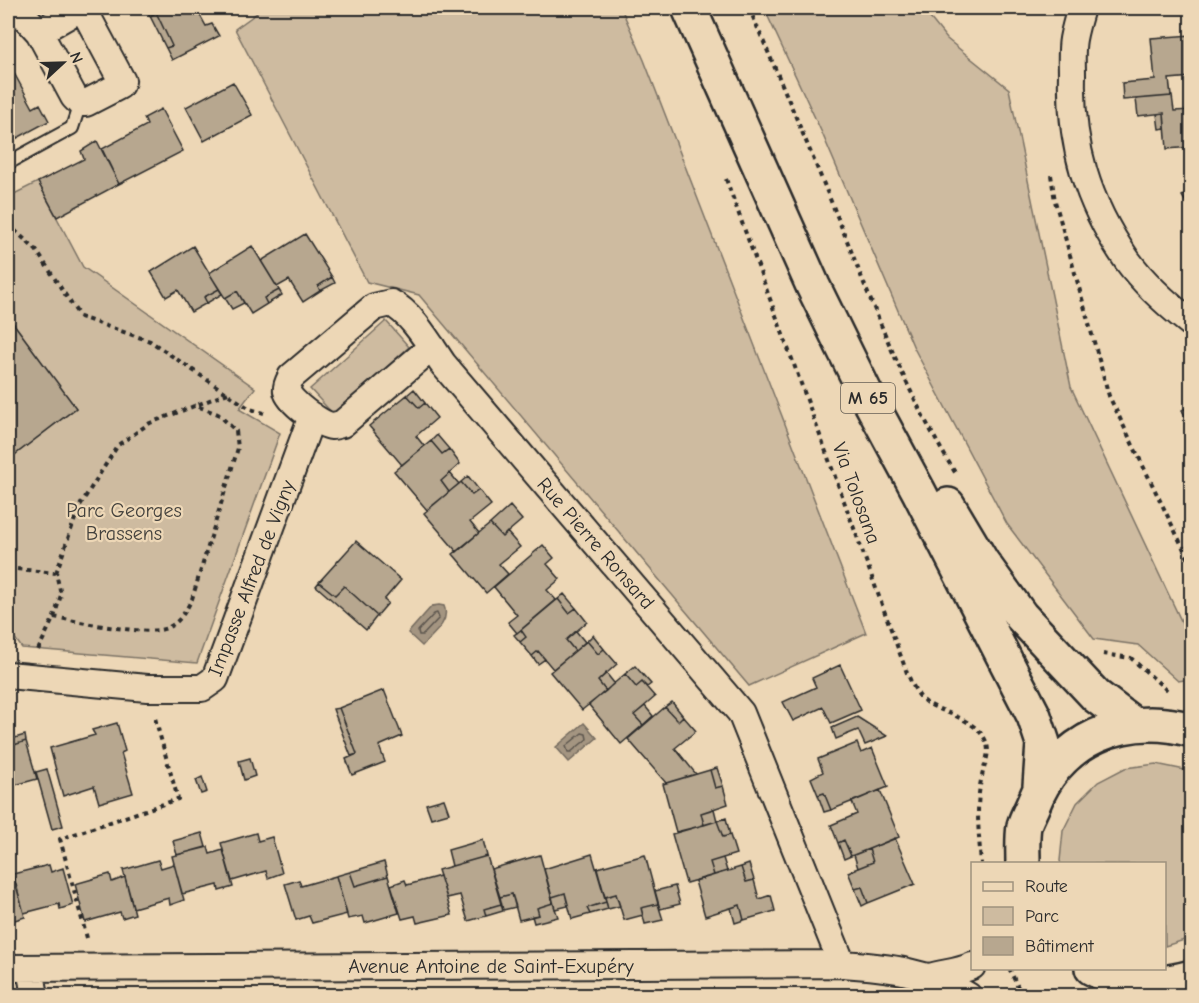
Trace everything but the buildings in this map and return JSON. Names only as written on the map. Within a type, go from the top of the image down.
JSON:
[{"type":"main road","name":"M 65","points":[[689,8],[824,307],[865,392],[1034,716],[1043,743],[1041,786]]},
{"type":"main road","name":"M 65","points":[[701,8],[728,60],[882,388],[977,553],[1021,616],[1096,696],[1132,724]]},
{"type":"main road","points":[[1023,862],[1024,826],[1041,786],[1058,763],[1080,744],[1105,731],[1132,724],[1170,724],[1191,730]]},
{"type":"main road","points":[[1083,970],[1092,986],[1094,996]]},
{"type":"main road","points":[[1094,970],[1136,983],[1173,985]]},
{"type":"street","points":[[17,8],[39,32],[74,97],[80,103],[86,103],[119,86],[122,81],[84,12],[79,9],[39,32]]},
{"type":"street","points":[[1081,8],[1072,40],[1071,90],[1074,138],[1083,177],[1100,213],[1127,260],[1158,296],[1191,324]]},
{"type":"street","name":"Rue Pierre Ronsard","points":[[312,416],[294,402],[287,393],[287,384],[291,377],[374,307],[391,303],[399,307],[443,364],[734,702],[741,713],[842,964]]},
{"type":"street","points":[[312,416],[333,426],[342,424],[432,347]]},
{"type":"street","name":"Impasse Alfred de Vigny","points":[[16,676],[147,688],[202,688],[215,679],[312,416]]},
{"type":"street","points":[[938,974],[971,951]]},
{"type":"street","name":"Avenue Antoine de Saint-Exupéry","points":[[19,968],[842,964],[890,967],[938,974],[971,966]]},
{"type":"street","points":[[19,968],[35,996]]},
{"type":"street","name":"Avenue Antoine de Saint-Exupéry","points":[[938,974],[968,996]]},
{"type":"lane","points":[[8,163],[72,128],[80,103]]},
{"type":"path","points":[[749,8],[876,313],[935,440],[959,478]]},
{"type":"path","points":[[1051,170],[1055,201],[1109,396],[1191,566]]},
{"type":"path","name":"Via Tolosana","points":[[725,177],[907,673],[916,691],[926,703],[970,724],[986,741],[988,751],[981,778],[978,804],[981,862]]},
{"type":"path","points":[[8,224],[36,250],[80,317],[150,341],[250,409],[280,417],[312,416]]},
{"type":"path","points":[[16,676],[54,617],[60,595],[56,573],[79,507],[118,445],[150,423],[229,393]]},
{"type":"path","points":[[54,617],[131,631],[168,629],[182,618],[192,599],[238,448],[236,431],[218,414],[194,405]]},
{"type":"path","points":[[8,568],[56,573]]},
{"type":"path","points":[[1093,653],[1131,658],[1176,698]]},
{"type":"path","points":[[94,967],[60,839],[178,799],[147,688]]},
{"type":"path","points":[[1009,970],[1022,996]]},
{"type":"green space","points":[[255,8],[621,8],[644,60],[866,633],[749,686],[419,295],[367,282],[235,29],[257,13]]},
{"type":"green space","points":[[764,8],[922,8],[947,39],[1009,89],[1071,387],[1191,642],[1191,679],[1178,681],[1138,645],[1094,639],[1007,524],[914,348],[822,133]]},
{"type":"green space","name":"Parc Georges Brassens","points":[[38,182],[83,267],[255,388],[239,409],[280,433],[197,663],[22,648],[8,629],[8,460],[76,408],[8,316],[8,197]]},
{"type":"green space","points":[[386,321],[409,347],[334,415],[310,389]]},
{"type":"green space","points":[[1156,764],[1185,770],[1192,774],[1191,938],[1166,946],[1166,862],[1060,862],[1063,831],[1077,803],[1098,782],[1125,768]]},
{"type":"water","points":[[432,606],[444,606],[443,623],[422,646],[408,633]]},
{"type":"water","points":[[584,723],[597,738],[569,762],[556,747]]}]
